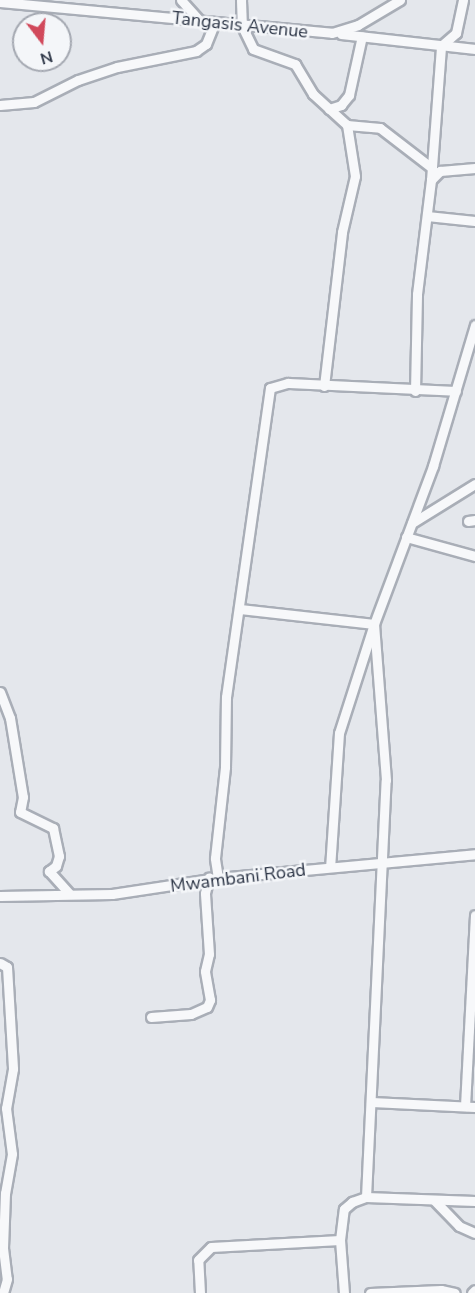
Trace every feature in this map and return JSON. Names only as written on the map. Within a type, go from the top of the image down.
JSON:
[{"type":"street","points":[[181,0],[200,21]]},
{"type":"street","points":[[241,0],[242,26],[253,50],[295,64],[313,94],[347,125],[380,128],[432,168]]},
{"type":"street","name":"Tangasis Avenue","points":[[0,2],[214,24],[332,33],[358,26],[400,0]]},
{"type":"street","points":[[415,390],[417,294],[431,180],[441,46],[456,33],[463,0]]},
{"type":"street","points":[[0,105],[34,102],[78,80],[117,67],[196,51],[206,44],[214,24]]},
{"type":"street","points":[[332,33],[475,49]]},
{"type":"street","points":[[456,33],[464,48]]},
{"type":"street","points":[[329,109],[341,105],[349,95],[362,36]]},
{"type":"street","points":[[324,386],[342,232],[355,176],[347,125]]},
{"type":"street","points":[[431,180],[440,171],[475,168]]},
{"type":"street","points":[[427,216],[475,221]]},
{"type":"street","points":[[330,867],[339,733],[374,624],[453,406],[475,325]]},
{"type":"street","points":[[218,878],[216,865],[226,697],[240,609],[267,394],[270,388],[288,383],[437,393],[456,391]]},
{"type":"street","points":[[437,393],[453,406]]},
{"type":"street","points":[[412,522],[475,484]]},
{"type":"street","points":[[406,537],[475,556]]},
{"type":"street","points":[[240,609],[374,624]]},
{"type":"street","points":[[366,1197],[386,780],[374,624]]},
{"type":"street","points":[[0,692],[10,718],[23,797],[20,812],[53,828],[58,856],[56,866],[49,871],[59,887],[70,895]]},
{"type":"street","name":"Mwambani Road","points":[[0,896],[112,894],[218,878],[475,854]]},
{"type":"street","points":[[151,1017],[191,1014],[207,1007],[207,881],[216,865]]},
{"type":"street","points":[[465,1106],[475,915]]},
{"type":"street","points":[[0,963],[7,967],[13,1069],[6,1108],[12,1154],[5,1193],[3,1248],[7,1279],[3,1293]]},
{"type":"street","points":[[371,1102],[475,1107]]},
{"type":"street","points":[[344,1293],[340,1240],[344,1209],[366,1197],[475,1201]]},
{"type":"street","points":[[434,1200],[459,1226],[475,1233]]},
{"type":"street","points":[[200,1293],[198,1260],[211,1247],[340,1240]]},
{"type":"street","points":[[370,1293],[441,1290],[455,1293]]}]
